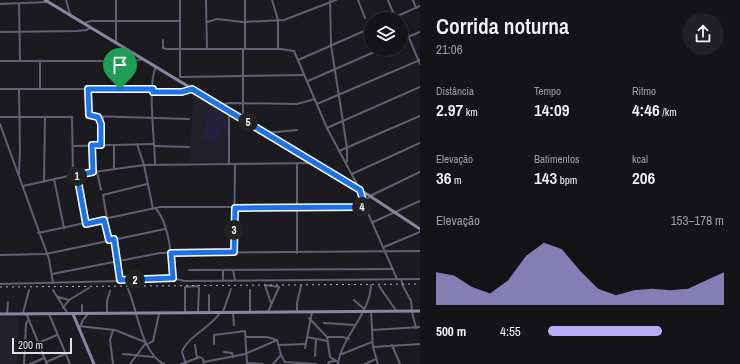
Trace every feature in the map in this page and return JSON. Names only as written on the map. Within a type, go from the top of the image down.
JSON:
[{"type":"street","points":[[2,0],[1,4],[46,1],[142,60],[180,79],[192,89],[396,212],[420,230],[384,247]]},
{"type":"street","points":[[66,0],[70,15]]},
{"type":"street","points":[[116,0],[116,43]]},
{"type":"street","points":[[180,0],[180,79]]},
{"type":"street","points":[[206,0],[206,49]]},
{"type":"street","points":[[243,119],[245,0]]},
{"type":"street","points":[[272,0],[278,20],[278,49]]},
{"type":"street","points":[[207,20],[245,22],[288,19],[330,1],[336,0]]},
{"type":"street","points":[[358,0],[364,15]]},
{"type":"street","points":[[388,0],[393,12]]},
{"type":"street","points":[[413,0],[416,8]]},
{"type":"street","points":[[330,1],[331,45],[347,148],[347,162]]},
{"type":"street","points":[[19,4],[20,61]]},
{"type":"street","points":[[406,12],[420,6]]},
{"type":"street","points":[[84,23],[116,21],[180,22]]},
{"type":"street","points":[[0,32],[77,31],[92,28]]},
{"type":"street","points":[[298,60],[364,31]]},
{"type":"street","points":[[420,32],[409,37],[420,64]]},
{"type":"street","points":[[163,40],[164,48],[292,50],[308,81],[327,128],[339,151],[347,162],[360,190],[364,204],[397,279]]},
{"type":"street","points":[[133,61],[135,55]]},
{"type":"street","points":[[308,81],[365,56]]},
{"type":"street","points":[[0,61],[142,60]]},
{"type":"street","points":[[317,104],[419,60]]},
{"type":"street","points":[[40,61],[40,89]]},
{"type":"street","points":[[155,164],[153,91],[154,72],[156,67]]},
{"type":"street","points":[[180,79],[305,75]]},
{"type":"street","points":[[327,128],[420,87]]},
{"type":"street","points":[[0,89],[88,89],[182,92],[192,89]]},
{"type":"street","points":[[88,89],[89,115],[98,117],[189,119]]},
{"type":"street","points":[[19,90],[19,175]]},
{"type":"street","points":[[219,105],[243,103],[297,104],[315,99]]},
{"type":"street","points":[[229,111],[229,164]]},
{"type":"street","points":[[339,151],[420,116]]},
{"type":"street","points":[[0,117],[72,117],[74,175]]},
{"type":"street","points":[[98,117],[101,124]]},
{"type":"street","points":[[101,145],[101,124],[103,117]]},
{"type":"street","points":[[44,182],[45,118]]},
{"type":"street","points":[[0,124],[46,254],[53,283]]},
{"type":"street","points":[[266,133],[270,131],[297,130]]},
{"type":"street","points":[[352,174],[420,143]]},
{"type":"street","points":[[73,146],[137,144],[189,147]]},
{"type":"street","points":[[137,144],[144,164],[147,184],[154,209],[159,212]]},
{"type":"street","points":[[92,145],[93,172]]},
{"type":"street","points":[[114,145],[114,168]]},
{"type":"street","points":[[23,186],[74,175],[144,164],[315,163]]},
{"type":"street","points":[[234,252],[235,164]]},
{"type":"street","points":[[297,164],[297,253]]},
{"type":"street","points":[[97,172],[101,190]]},
{"type":"street","points":[[38,233],[106,220],[160,207],[360,207],[370,196],[420,172]]},
{"type":"street","points":[[77,175],[86,224]]},
{"type":"street","points":[[45,176],[48,181]]},
{"type":"street","points":[[54,179],[64,228]]},
{"type":"street","points":[[109,240],[103,195],[147,184]]},
{"type":"street","points":[[373,222],[420,201]]},
{"type":"street","points":[[160,207],[159,212],[171,253],[173,278]]},
{"type":"street","points":[[0,255],[46,254],[165,229]]},
{"type":"street","points":[[114,239],[120,280]]},
{"type":"street","points":[[52,274],[160,253],[420,251]]},
{"type":"street","points":[[189,270],[393,269]]},
{"type":"street","points":[[223,270],[223,280]]},
{"type":"street","points":[[233,270],[235,280]]},
{"type":"street","points":[[0,284],[173,278],[184,280],[420,279]]},
{"type":"street","points":[[401,279],[402,286],[411,301],[416,328]]},
{"type":"street","points":[[268,312],[271,303],[277,294],[279,286],[265,285],[264,286],[271,303]]},
{"type":"street","points":[[338,362],[370,297],[371,285]]},
{"type":"street","points":[[184,314],[185,287],[195,286],[199,288],[198,314]]},
{"type":"street","points":[[298,312],[297,304],[301,286]]},
{"type":"street","points":[[379,286],[397,312]]},
{"type":"street","points":[[63,308],[69,300],[89,288]]},
{"type":"street","points":[[128,289],[146,344],[154,358]]},
{"type":"street","points":[[186,363],[182,352],[185,345],[191,338],[202,332],[222,313],[231,289]]},
{"type":"street","points":[[29,290],[25,315],[29,320],[46,363],[65,354]]},
{"type":"street","points":[[53,290],[68,314]]},
{"type":"street","points":[[250,290],[250,312]]},
{"type":"street","points":[[107,314],[107,301],[110,291]]},
{"type":"street","points":[[209,296],[209,313]]},
{"type":"street","points":[[58,297],[69,300]]},
{"type":"street","points":[[354,300],[364,310]]},
{"type":"street","points":[[7,314],[8,302]]},
{"type":"street","points":[[82,305],[82,314]]},
{"type":"street","points":[[0,314],[198,314],[364,310],[370,312],[420,312]]},
{"type":"street","points":[[306,348],[309,318],[312,312]]},
{"type":"street","points":[[370,312],[372,342],[378,364]]},
{"type":"street","points":[[233,313],[234,325]]},
{"type":"street","points":[[49,314],[70,364]]},
{"type":"street","points":[[73,314],[94,364]]},
{"type":"street","points":[[79,327],[88,314]]},
{"type":"street","points":[[130,364],[146,344],[153,340],[159,314]]},
{"type":"street","points":[[309,318],[327,337],[330,357],[330,362],[328,364]]},
{"type":"street","points":[[24,364],[26,324],[29,320]]},
{"type":"street","points":[[324,323],[355,325]]},
{"type":"street","points":[[79,327],[113,330],[146,344]]},
{"type":"street","points":[[372,330],[420,327]]},
{"type":"street","points":[[113,330],[110,340],[113,364]]},
{"type":"street","points":[[214,344],[213,337],[215,335],[244,331],[246,337],[245,354],[247,364],[263,364]]},
{"type":"street","points":[[38,343],[57,335]]},
{"type":"street","points":[[246,337],[257,336],[277,340]]},
{"type":"street","points":[[307,337],[327,341]]},
{"type":"street","points":[[327,337],[343,337],[349,339]]},
{"type":"street","points":[[277,340],[281,355],[285,362],[316,364]]},
{"type":"street","points":[[195,345],[198,357],[202,358],[204,363],[245,354],[277,340]]},
{"type":"street","points":[[315,356],[316,340]]},
{"type":"street","points":[[342,354],[372,342]]},
{"type":"street","points":[[279,345],[306,344]]},
{"type":"street","points":[[373,347],[420,344]]},
{"type":"street","points":[[392,345],[400,364]]},
{"type":"street","points":[[395,353],[398,345]]},
{"type":"street","points":[[224,352],[232,353],[233,357]]},
{"type":"street","points":[[123,354],[154,358],[164,364]]},
{"type":"street","points":[[273,364],[281,355]]},
{"type":"street","points":[[181,364],[198,357]]},
{"type":"street","points":[[330,357],[338,362]]},
{"type":"street","points":[[30,364],[44,358]]},
{"type":"street","points":[[365,364],[376,359]]},
{"type":"street","points":[[330,362],[338,362]]},
{"type":"shaded area","points":[[193,95],[228,114],[228,162],[190,162]]},
{"type":"shaded area","points":[[208,109],[223,111],[221,121],[227,122],[226,130],[220,130],[218,141],[203,139]]},
{"type":"shaded area","points":[[0,317],[19,317],[16,364],[0,364]]},
{"type":"railway","points":[[0,287],[420,284]]},
{"type":"route","points":[[88,89],[120,89],[153,89],[153,92],[186,92],[192,89],[360,190],[364,204],[360,207],[235,208],[234,252],[171,253],[173,278],[159,280],[120,280],[114,239],[109,240],[104,220],[86,224],[77,175],[93,172],[92,145],[101,145],[101,124],[98,117],[89,115],[88,89]]}]
